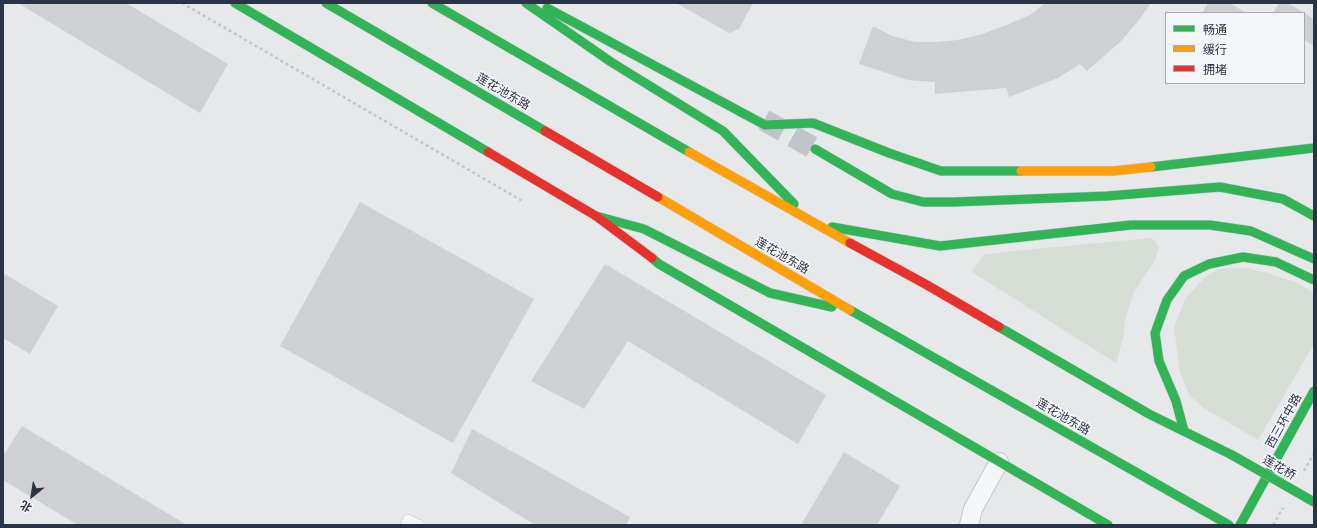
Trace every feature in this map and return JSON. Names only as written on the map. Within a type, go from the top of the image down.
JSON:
[{"type":"main road","points":[[235,3],[596,216],[659,264],[1108,525]]},
{"type":"main road","name":"莲花池东路","points":[[326,3],[854,312],[1229,525]]},
{"type":"main road","points":[[432,3],[812,223],[927,285],[1149,414],[1184,431]]},
{"type":"main road","points":[[526,3],[610,62],[723,131],[812,223],[940,246],[1131,224],[1210,225],[1251,231],[1314,259]]},
{"type":"main road","points":[[537,3],[765,125],[813,123],[889,153],[941,171],[1113,171],[1314,148]]},
{"type":"main road","points":[[815,149],[892,194],[923,202],[954,202],[1108,190],[1220,187],[1282,199],[1314,216]]},
{"type":"main road","points":[[1108,190],[1113,171]]},
{"type":"main road","points":[[596,216],[644,229],[770,293],[854,312]]},
{"type":"main road","points":[[1184,431],[1176,401],[1158,361],[1155,333],[1167,300],[1184,276],[1209,264],[1243,257],[1276,262],[1314,280]]},
{"type":"main road","name":"西三环中路","points":[[1240,525],[1314,391]]},
{"type":"main road","name":"莲花桥","points":[[1184,431],[1314,502]]},
{"type":"street","points":[[969,525],[973,509],[1000,462]]},
{"type":"lane","points":[[405,525],[408,519],[420,525]]},
{"type":"path","points":[[182,3],[525,202]]},
{"type":"shaded area","points":[[1151,238],[1159,246],[1155,260],[1134,292],[1125,319],[1124,334],[1116,363],[972,272],[983,255]]},
{"type":"shaded area","points":[[1247,268],[1297,283],[1314,293],[1314,344],[1258,440],[1204,408],[1190,396],[1180,373],[1174,327],[1186,298],[1204,278],[1219,269]]},
{"type":"building","points":[[18,3],[126,3],[228,64],[200,113]]},
{"type":"building","points":[[676,3],[753,3],[739,29],[729,33]]},
{"type":"building","points":[[1045,3],[1151,3],[1121,41],[1087,71],[1080,64],[1058,78],[1009,97],[1006,88],[935,94],[935,82],[908,80],[859,64],[873,26],[892,36],[915,42],[958,40],[982,34],[1030,15]]},
{"type":"building","points":[[1208,3],[1230,3],[1244,12],[1203,12]]},
{"type":"building","points":[[1279,3],[1288,3],[1303,12],[1274,12]]},
{"type":"building","points":[[1305,13],[1314,19],[1314,46],[1305,41]]},
{"type":"building","points":[[360,202],[534,299],[453,443],[280,346]]},
{"type":"building","points":[[605,264],[826,395],[798,444],[628,341],[584,409],[531,381]]},
{"type":"building","points":[[3,273],[58,306],[30,354],[3,338]]},
{"type":"building","points":[[22,426],[187,525],[78,525],[3,480],[3,456]]},
{"type":"building","points":[[472,429],[630,517],[626,525],[535,525],[451,473]]},
{"type":"building","points":[[844,452],[900,486],[877,525],[801,525]]},
{"type":"tunnel","points":[[764,120],[815,149]]},
{"type":"traffic: fast","points":[[235,3],[488,152]]},
{"type":"traffic: fast","points":[[326,3],[545,131]]},
{"type":"traffic: fast","points":[[432,3],[689,152]]},
{"type":"traffic: fast","points":[[526,3],[611,62],[723,131],[794,204]]},
{"type":"traffic: fast","points":[[547,8],[765,125],[813,123],[889,153],[941,171],[1021,171]]},
{"type":"traffic: fast","points":[[1151,167],[1314,148]]},
{"type":"traffic: fast","points":[[815,149],[892,194],[923,202],[1107,196],[1220,187],[1283,199],[1314,216]]},
{"type":"traffic: fast","points":[[596,216],[644,229],[770,293],[832,307]]},
{"type":"traffic: fast","points":[[832,227],[940,246],[1131,225],[1210,225],[1251,231],[1314,259]]},
{"type":"traffic: fast","points":[[1184,431],[1176,401],[1159,361],[1155,333],[1167,300],[1184,276],[1209,264],[1243,257],[1276,262],[1314,280]]},
{"type":"traffic: fast","points":[[652,258],[659,264],[1108,525]]},
{"type":"traffic: fast","points":[[850,310],[1229,525]]},
{"type":"traffic: fast","points":[[999,327],[1149,414],[1232,455]]},
{"type":"traffic: fast","points":[[1240,525],[1314,391]]},
{"type":"traffic: fast","points":[[1232,455],[1314,502]]},
{"type":"traffic: slow","points":[[689,152],[850,243]]},
{"type":"traffic: slow","points":[[1021,171],[1113,171],[1151,167]]},
{"type":"traffic: slow","points":[[658,197],[850,310]]},
{"type":"traffic: jam","points":[[545,131],[658,197]]},
{"type":"traffic: jam","points":[[488,152],[596,216],[652,258]]},
{"type":"traffic: jam","points":[[850,243],[927,285],[999,327]]}]
